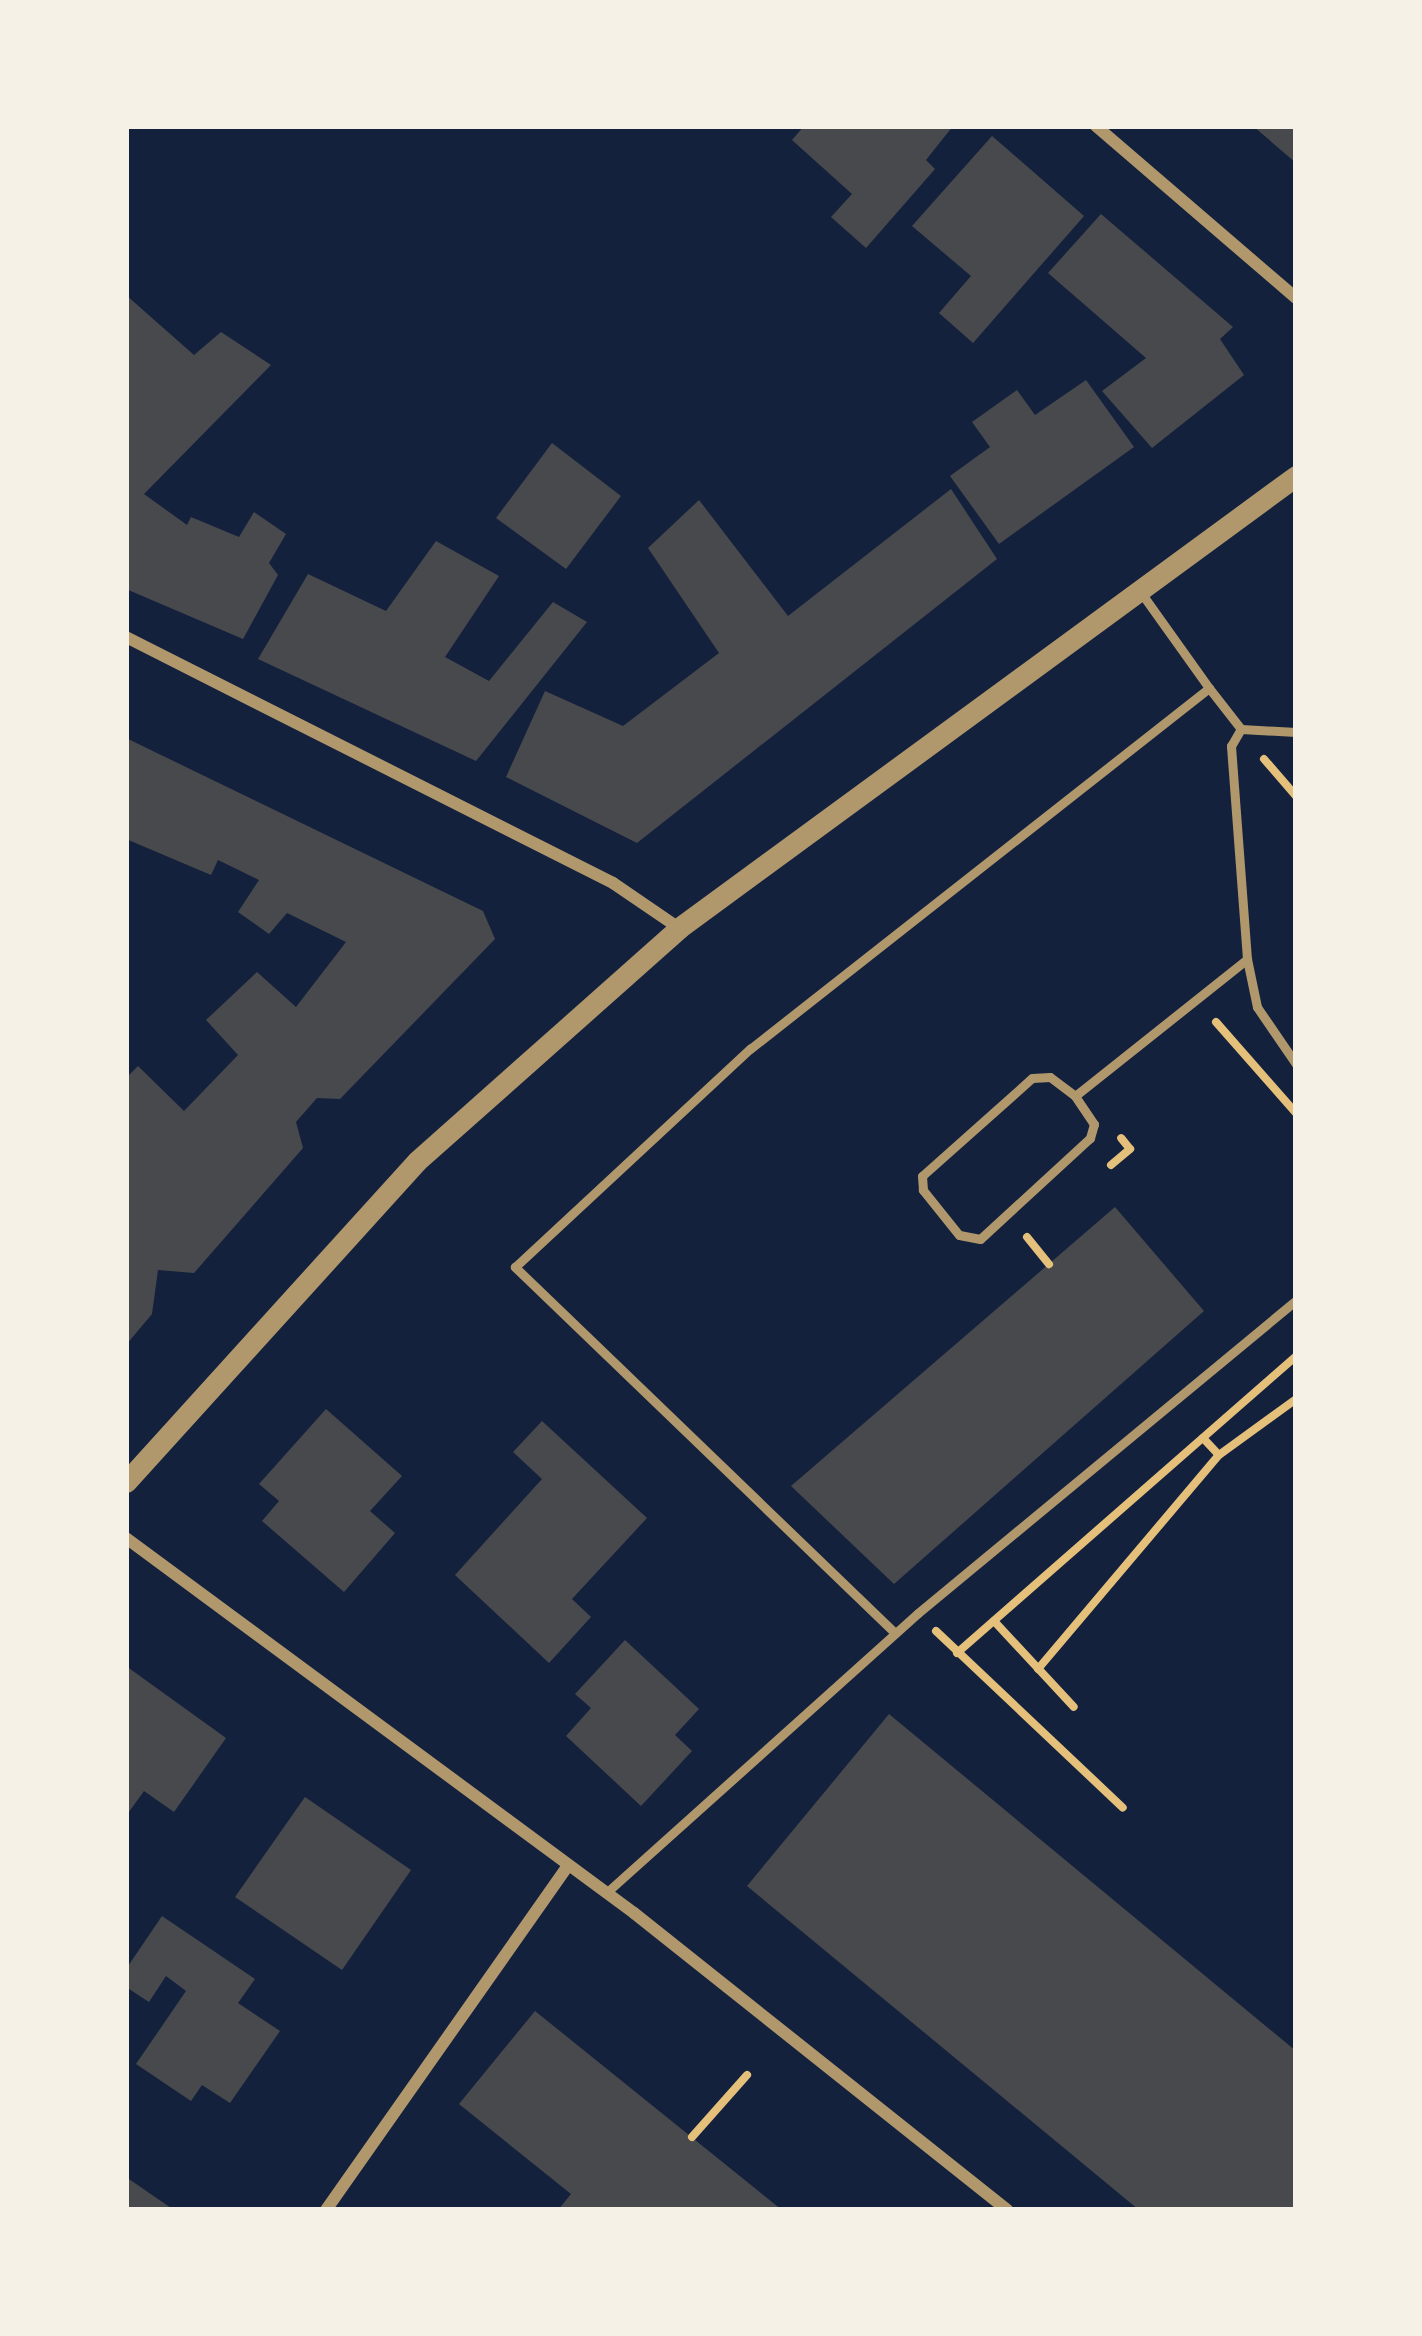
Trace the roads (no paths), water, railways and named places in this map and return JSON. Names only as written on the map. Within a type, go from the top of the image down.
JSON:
[{"type":"street","points":[[1096,126],[1296,298]]},
{"type":"street","points":[[126,1482],[417,1161],[679,928],[1142,594],[1296,476]]},
{"type":"street","points":[[126,637],[613,883],[679,928]]},
{"type":"street","points":[[126,1538],[605,1893],[1007,2210]]},
{"type":"street","points":[[326,2210],[568,1866]]},
{"type":"lane","points":[[1142,594],[1241,729],[1296,732]]},
{"type":"lane","points":[[895,1633],[515,1267],[750,1049],[1209,688]]},
{"type":"lane","points":[[1241,729],[1231,746],[1247,959],[1257,1007],[1296,1064]]},
{"type":"lane","points":[[1075,1096],[1247,959]]},
{"type":"lane","points":[[1050,1077],[1075,1096],[1094,1124],[1090,1138],[980,1239],[958,1235],[923,1190],[922,1176],[1032,1078],[1050,1077]]},
{"type":"lane","points":[[605,1893],[918,1613],[1296,1300]]}]
